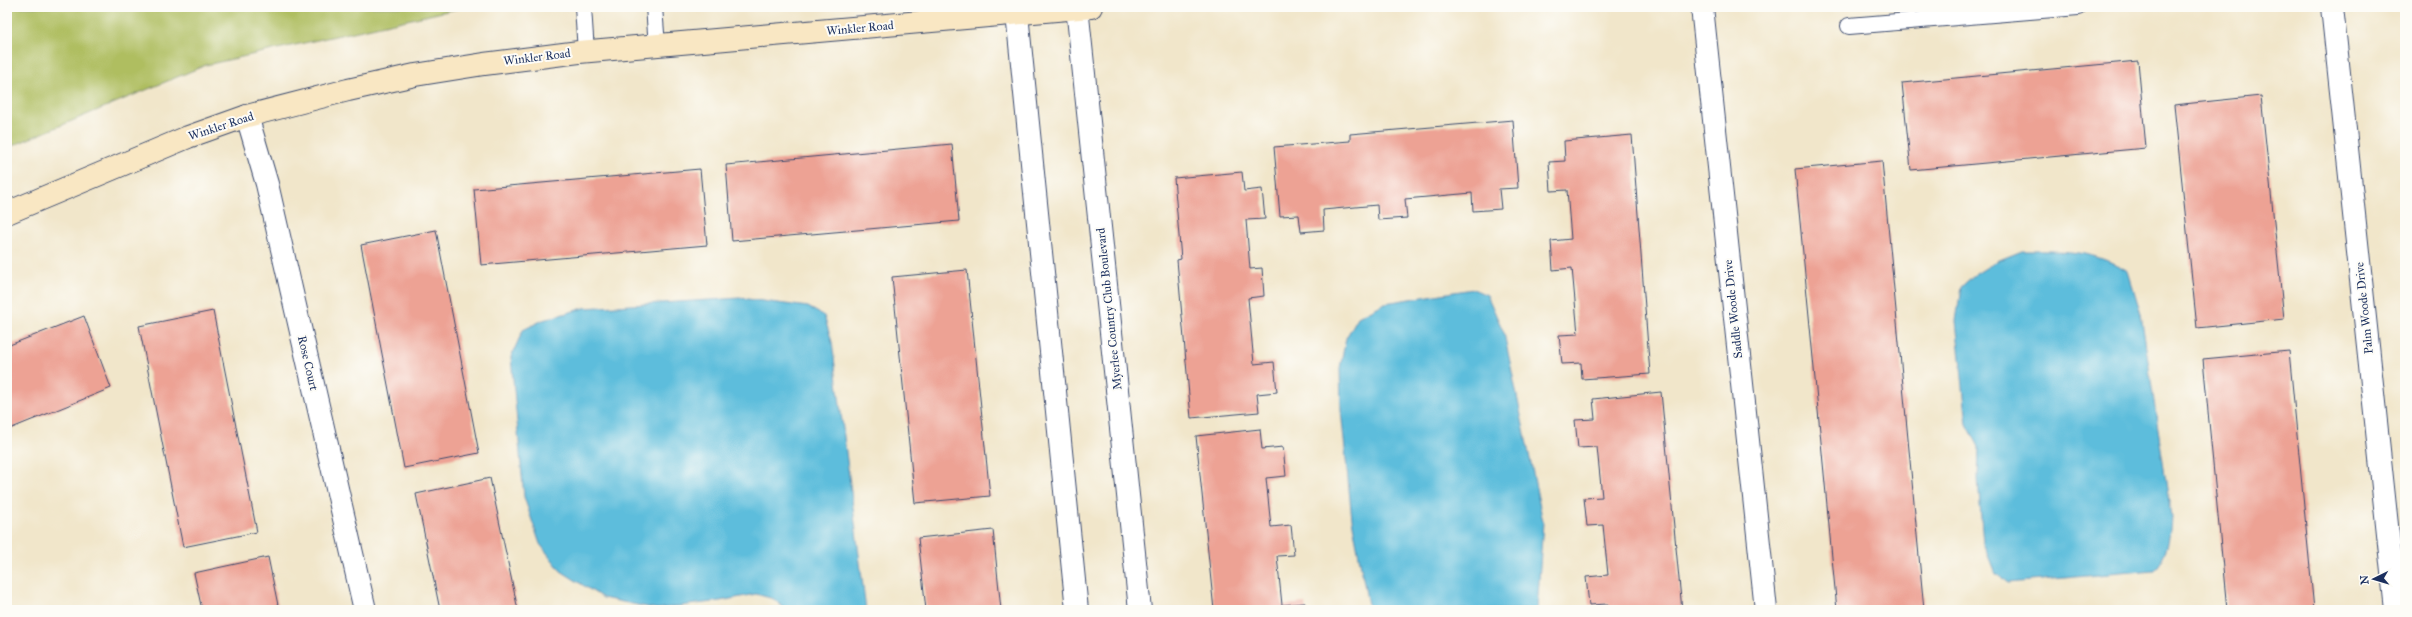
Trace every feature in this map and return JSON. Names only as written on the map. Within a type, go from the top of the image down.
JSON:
[{"type":"street","name":"Winkler Road","points":[[7,213],[188,136],[247,116],[348,90],[415,75],[484,64],[586,52],[1082,7]]},
{"type":"street","name":"Myerlee Country Club Boulevard","points":[[1082,7],[1140,610]]},
{"type":"street","name":"Saddle Woode Drive","points":[[1702,7],[1766,610]]},
{"type":"street","name":"Palm Woode Drive","points":[[2332,7],[2396,610]]},
{"type":"street","points":[[1017,14],[1077,610]]},
{"type":"street","name":"Rose Court","points":[[247,116],[267,184],[364,610]]},
{"type":"lane","points":[[583,7],[586,52]]},
{"type":"lane","points":[[654,7],[657,46]]},
{"type":"lane","points":[[1849,26],[2078,7]]},
{"type":"green space","points":[[7,7],[465,7],[206,65],[7,148]]},
{"type":"water","points":[[2022,251],[2051,251],[2089,255],[2128,271],[2141,314],[2171,516],[2170,531],[2165,551],[2159,564],[2154,570],[2008,583],[1995,573],[1983,543],[1978,479],[1979,447],[1967,424],[1956,321],[1961,287],[1973,276],[1997,261]]},
{"type":"water","points":[[1473,289],[1487,295],[1504,333],[1543,522],[1537,610],[1369,610],[1352,519],[1341,410],[1340,368],[1346,338],[1358,317],[1385,303]]},
{"type":"water","points":[[740,298],[808,307],[824,316],[832,342],[866,610],[786,610],[774,599],[756,594],[720,601],[657,609],[603,598],[561,571],[540,544],[524,497],[511,357],[523,330],[543,320],[584,308]]},
{"type":"building","points":[[2138,61],[2146,148],[1911,170],[1902,83]]},
{"type":"building","points":[[2261,96],[2284,319],[2197,328],[2174,105]]},
{"type":"building","points":[[1513,120],[1518,188],[1499,189],[1501,209],[1473,211],[1472,193],[1405,199],[1407,218],[1378,220],[1377,205],[1323,210],[1324,230],[1301,232],[1299,215],[1280,216],[1274,147],[1350,141],[1350,134]]},
{"type":"building","points":[[1632,135],[1650,374],[1582,379],[1581,363],[1562,364],[1559,335],[1578,334],[1572,268],[1553,270],[1551,241],[1571,239],[1567,190],[1551,191],[1549,162],[1565,161],[1564,141]]},
{"type":"building","points":[[952,144],[959,221],[732,241],[726,165]]},
{"type":"building","points":[[1882,161],[1924,610],[1837,610],[1795,169]]},
{"type":"building","points":[[700,169],[707,245],[481,265],[474,189]]},
{"type":"building","points":[[1242,172],[1244,191],[1262,189],[1265,219],[1246,220],[1250,269],[1262,268],[1264,296],[1248,298],[1254,364],[1274,362],[1277,392],[1257,394],[1259,412],[1191,418],[1177,260],[1181,259],[1174,178]]},
{"type":"building","points":[[436,230],[479,453],[404,468],[361,245]]},
{"type":"building","points":[[967,270],[990,496],[915,503],[892,277]]},
{"type":"building","points":[[213,311],[257,532],[183,547],[139,326]]},
{"type":"building","points":[[84,316],[111,388],[7,430],[7,346]]},
{"type":"building","points":[[2289,351],[2314,610],[2227,610],[2203,359]]},
{"type":"building","points":[[1661,392],[1682,610],[1609,610],[1608,604],[1589,605],[1586,577],[1608,575],[1603,525],[1587,526],[1584,498],[1602,497],[1597,447],[1578,448],[1575,420],[1595,419],[1593,399]]},
{"type":"building","points":[[1260,429],[1262,449],[1283,447],[1286,476],[1266,478],[1271,527],[1291,525],[1294,555],[1277,556],[1282,605],[1305,603],[1306,610],[1214,610],[1196,436]]},
{"type":"building","points":[[490,478],[518,610],[440,610],[416,494]]},
{"type":"building","points":[[993,530],[1001,610],[926,610],[918,538]]},
{"type":"building","points":[[268,557],[279,610],[202,610],[194,573]]}]
